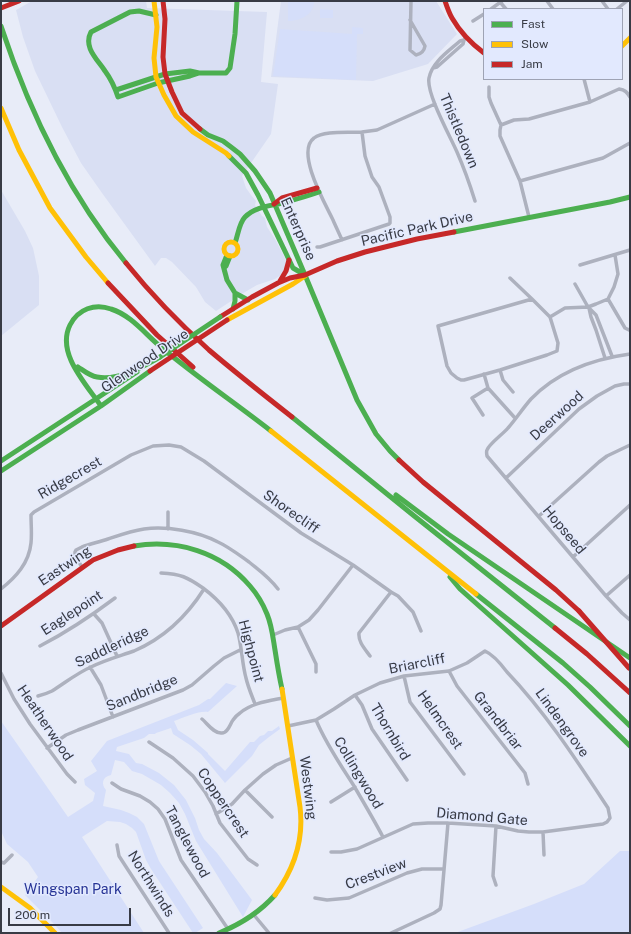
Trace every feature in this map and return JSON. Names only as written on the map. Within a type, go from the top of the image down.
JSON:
[{"type":"main road","points":[[1,8],[19,1]]},
{"type":"main road","name":"Enterprise","points":[[154,1],[157,27],[154,58],[156,77],[164,95],[176,116],[192,132],[226,153],[246,173],[293,268],[305,275]]},
{"type":"main road","name":"Enterprise","points":[[163,1],[165,19],[163,57],[165,74],[182,113],[198,128],[208,135],[223,141],[240,154],[255,170],[270,193],[305,275]]},
{"type":"main road","points":[[116,90],[165,74],[190,70],[199,73],[226,73],[230,68],[235,34],[237,1]]},
{"type":"main road","points":[[445,1],[451,17],[465,38],[483,52]]},
{"type":"main road","points":[[156,15],[139,11],[130,12],[89,34],[88,39],[91,50],[116,90],[118,96],[158,83],[199,73]]},
{"type":"main road","points":[[2,28],[27,96],[46,137],[95,224],[132,271],[182,324],[224,363],[552,625],[603,667],[630,693]]},
{"type":"main road","points":[[1,108],[19,150],[50,208],[86,257],[109,285],[157,335],[252,417]]},
{"type":"main road","points":[[229,256],[236,255],[238,252],[238,248],[235,243],[240,226],[246,217],[254,211],[274,204],[282,198],[318,190]]},
{"type":"main road","name":"Pacific Park Drive","points":[[220,316],[278,283],[290,278],[305,275],[337,261],[365,252],[417,239],[474,229],[630,197]]},
{"type":"main road","points":[[229,256],[224,250],[225,246],[229,243],[235,243]]},
{"type":"main road","points":[[229,256],[224,268],[227,280],[235,293],[248,300]]},
{"type":"main road","points":[[278,283],[285,275],[289,260]]},
{"type":"main road","points":[[305,275],[357,400],[376,434],[390,451],[417,477],[556,590],[579,611],[629,669]]},
{"type":"main road","name":"Glenwood Drive","points":[[1,471],[101,406],[150,371],[227,320],[293,284],[305,275]]},
{"type":"main road","points":[[233,309],[235,293]]},
{"type":"main road","points":[[101,406],[71,363],[65,339],[70,324],[77,315],[83,310],[92,307],[104,306],[122,314],[152,340],[252,417],[563,663],[630,726]]},
{"type":"main road","name":"Glenwood Drive","points":[[1,461],[96,400],[143,366],[160,357],[220,316]]},
{"type":"main road","points":[[68,354],[83,372],[89,376],[97,378],[106,379],[118,376],[143,366]]},
{"type":"main road","points":[[309,431],[448,534],[630,658]]},
{"type":"main road","name":"Eastwing","points":[[1,626],[82,567],[105,554],[126,547],[142,544],[168,543],[182,545],[207,553],[218,558],[234,569],[248,583],[260,599],[270,622],[273,635]]},
{"type":"main road","points":[[441,566],[460,589],[606,720],[630,746]]},
{"type":"main road","name":"Westwing","points":[[218,933],[242,922],[254,914],[274,896],[284,883],[299,846],[301,824],[299,801],[273,635]]},
{"type":"main road","points":[[1,887],[30,908],[55,933]]},
{"type":"street","points":[[410,20],[425,46],[425,50],[421,54],[416,55],[410,50],[410,20],[411,1]]},
{"type":"street","points":[[618,8],[627,1],[630,3]]},
{"type":"street","points":[[492,8],[501,2]]},
{"type":"street","points":[[473,21],[483,16]]},
{"type":"street","name":"Thistledown","points":[[465,38],[435,65],[430,76],[429,88],[458,153],[475,201]]},
{"type":"street","points":[[584,80],[590,102]]},
{"type":"street","points":[[489,87],[489,97],[501,125],[500,136],[520,181],[529,217]]},
{"type":"street","points":[[501,125],[514,120],[530,119],[590,102],[619,89],[628,92],[630,97]]},
{"type":"street","points":[[342,240],[318,190],[311,171],[308,157],[308,146],[311,141],[314,137],[338,132],[362,132],[377,130],[435,104]]},
{"type":"street","points":[[317,247],[390,223],[390,217],[379,187],[372,177],[365,156],[362,132]]},
{"type":"street","points":[[520,181],[603,158],[630,143]]},
{"type":"street","points":[[580,265],[630,250]]},
{"type":"street","points":[[550,317],[565,308],[588,307],[608,299],[618,274],[615,255]]},
{"type":"street","points":[[510,278],[532,299],[550,317],[558,343],[557,351],[500,370],[461,380],[451,373],[447,366],[438,326],[532,299]]},
{"type":"street","points":[[575,284],[588,307],[605,358]]},
{"type":"street","points":[[608,299],[625,328],[628,330],[630,329]]},
{"type":"street","points":[[588,307],[596,315],[612,356]]},
{"type":"street","points":[[484,374],[488,388],[516,418],[532,399],[560,376],[587,363],[612,356],[630,354]]},
{"type":"street","points":[[500,370],[503,380],[513,392]]},
{"type":"street","name":"Deerwood","points":[[506,478],[579,409],[597,396],[615,386],[630,384]]},
{"type":"street","points":[[483,415],[472,398],[488,388]]},
{"type":"street","name":"Hopseed","points":[[516,418],[490,444],[486,451],[487,456],[606,596],[630,620]]},
{"type":"street","points":[[539,516],[607,456],[630,445]]},
{"type":"street","name":"Shorecliff","points":[[131,455],[153,446],[169,446],[181,447],[204,461],[300,534],[353,565],[398,596],[413,612],[420,632]]},
{"type":"street","name":"Ridgecrest","points":[[1,589],[10,582],[20,570],[27,557],[31,543],[32,513],[131,455]]},
{"type":"street","points":[[573,556],[630,506]]},
{"type":"street","points":[[168,512],[168,529]]},
{"type":"street","points":[[82,567],[75,552],[82,547],[137,530],[182,530],[218,542],[240,556],[269,578],[278,589]]},
{"type":"street","points":[[273,635],[298,627],[309,620],[353,565]]},
{"type":"street","name":"Highpoint","points":[[161,573],[181,575],[193,581],[216,598],[224,607],[232,619],[238,634],[246,679],[255,704]]},
{"type":"street","points":[[606,596],[630,575]]},
{"type":"street","name":"Saddleridge","points":[[38,696],[51,691],[90,667],[141,647],[152,641],[167,631],[186,614],[196,603],[204,589]]},
{"type":"street","points":[[370,656],[358,638],[359,633],[391,592]]},
{"type":"street","name":"Eaglepoint","points":[[40,646],[94,614],[115,598]]},
{"type":"street","points":[[94,614],[102,623],[117,656]]},
{"type":"street","points":[[298,627],[316,664],[316,672]]},
{"type":"street","name":"Sandbridge","points":[[47,748],[66,735],[183,690],[192,685],[224,658],[240,650]]},
{"type":"street","name":"Briarcliff","points":[[288,726],[316,720],[355,695],[380,683],[404,676],[449,671],[485,651]]},
{"type":"street","name":"Lindengrove","points":[[485,651],[490,653],[510,674],[545,716],[608,808],[610,818]]},
{"type":"street","points":[[90,667],[101,685],[113,716]]},
{"type":"street","name":"Grandbriar","points":[[449,671],[457,686],[524,773],[528,784]]},
{"type":"street","name":"Heatherwood","points":[[1,673],[14,699],[47,748],[75,782]]},
{"type":"street","name":"Helmcrest","points":[[404,676],[410,702],[464,774]]},
{"type":"street","name":"Thornbird","points":[[355,695],[362,706],[372,729],[407,780]]},
{"type":"street","points":[[202,719],[220,734],[227,730],[236,716],[245,709],[265,701],[283,698]]},
{"type":"street","name":"Collingwood","points":[[316,720],[329,747],[383,837]]},
{"type":"street","name":"Coppercrest","points":[[149,742],[174,758],[193,776],[205,792],[220,822],[248,859],[257,865]]},
{"type":"street","points":[[216,814],[232,804],[263,774],[276,765],[292,758]]},
{"type":"street","name":"Tanglewood","points":[[112,783],[121,789],[140,796],[158,809],[165,819],[181,860],[228,929]]},
{"type":"street","points":[[331,802],[354,788]]},
{"type":"street","points":[[245,790],[272,817]]},
{"type":"street","name":"Diamond Gate","points":[[331,852],[357,849],[413,824],[448,823],[496,826],[529,832],[543,832],[603,824],[610,818]]},
{"type":"street","points":[[391,933],[440,910],[448,823]]},
{"type":"street","points":[[496,826],[493,876],[496,885]]},
{"type":"street","points":[[543,832],[544,855]]},
{"type":"street","name":"Northwinds","points":[[117,845],[119,856],[169,933]]},
{"type":"street","points":[[1,862],[4,863],[12,855]]},
{"type":"street","name":"Crestview","points":[[315,898],[327,900],[349,898],[407,873],[422,869],[444,869]]},
{"type":"street","points":[[254,914],[269,933]]},
{"type":"shaded area","points":[[32,1],[146,1],[147,8],[267,12],[261,82],[278,84],[271,134],[242,176],[246,188],[256,201],[255,205],[265,218],[267,227],[286,260],[286,268],[281,275],[275,279],[257,285],[216,311],[205,302],[196,287],[172,262],[166,258],[161,258],[155,266],[81,163],[35,71],[23,37],[16,10]]},
{"type":"shaded area","points":[[281,1],[436,1],[457,34],[428,64],[373,81],[271,77]]},
{"type":"shaded area","points":[[1,190],[25,231],[33,248],[39,276],[39,305],[1,336]]},
{"type":"green space","points":[[288,1],[314,1],[312,10],[306,16],[297,20],[288,21]]},
{"type":"green space","points":[[320,9],[333,10],[333,18],[320,18]]},
{"type":"green space","points":[[352,27],[363,28],[363,34],[357,34],[356,80],[273,76],[280,29],[352,34]]},
{"type":"green space","name":"Wingspan Park","points":[[226,683],[237,686],[208,712],[196,713],[174,721],[178,730],[208,753],[225,771],[250,742],[254,742],[260,736],[279,726],[280,729],[259,745],[252,756],[225,783],[201,754],[173,734],[171,728],[155,734],[149,734],[144,738],[117,747],[116,751],[129,754],[136,763],[142,764],[159,773],[174,785],[186,800],[204,839],[217,853],[252,900],[243,917],[196,841],[179,803],[161,785],[142,774],[132,771],[124,762],[115,760],[111,775],[106,777],[103,781],[103,785],[106,790],[103,806],[129,813],[137,817],[144,824],[159,861],[203,928],[193,933],[151,869],[146,860],[136,832],[126,824],[107,821],[82,837],[144,933],[62,933],[25,895],[38,877],[28,862],[7,844],[1,831],[1,721],[68,817],[93,801],[95,793],[85,785],[84,779],[97,771],[91,761],[107,741],[199,705],[210,699]]},
{"type":"green space","points":[[620,851],[630,851],[630,933],[455,933],[584,884]]},
{"type":"traffic: fast","points":[[116,90],[165,74],[190,71],[199,73],[226,73],[230,68],[235,34],[237,1]]},
{"type":"traffic: fast","points":[[156,15],[139,11],[130,12],[91,32],[89,43],[92,53],[109,77],[118,97],[158,83],[199,73]]},
{"type":"traffic: fast","points":[[1,26],[24,89],[53,150],[86,209],[126,263]]},
{"type":"traffic: fast","points":[[200,129],[231,147],[240,154],[255,171],[270,193],[305,275]]},
{"type":"traffic: fast","points":[[229,156],[246,173],[293,268],[305,275]]},
{"type":"traffic: fast","points":[[235,243],[241,222],[249,213],[259,208],[290,201],[319,192]]},
{"type":"traffic: fast","points":[[454,232],[630,197]]},
{"type":"traffic: fast","points":[[227,255],[223,265],[227,280],[235,293],[248,300]]},
{"type":"traffic: fast","points":[[224,268],[230,256]]},
{"type":"traffic: fast","points":[[305,275],[357,400],[376,434],[399,460]]},
{"type":"traffic: fast","points":[[233,309],[235,293]]},
{"type":"traffic: fast","points":[[101,406],[75,368],[67,346],[67,336],[73,319],[82,311],[93,307],[105,307],[125,316],[175,359],[271,431]]},
{"type":"traffic: fast","points":[[160,357],[220,317]]},
{"type":"traffic: fast","points":[[78,367],[94,376],[105,378],[114,377],[130,372],[160,357]]},
{"type":"traffic: fast","points":[[1,471],[101,406],[150,371]]},
{"type":"traffic: fast","points":[[1,461],[137,372]]},
{"type":"traffic: fast","points":[[292,417],[555,628]]},
{"type":"traffic: fast","points":[[396,495],[448,534],[630,658]]},
{"type":"traffic: fast","points":[[134,546],[150,544],[166,545],[197,551],[226,564],[238,574],[255,592],[267,614],[272,632],[282,689]]},
{"type":"traffic: fast","points":[[450,577],[460,589],[568,685],[630,746]]},
{"type":"traffic: fast","points":[[476,594],[563,663],[630,726]]},
{"type":"traffic: fast","points":[[219,933],[235,926],[249,917],[263,907],[275,895]]},
{"type":"traffic: slow","points":[[154,1],[157,27],[154,58],[156,77],[164,95],[176,116],[193,132],[229,156]]},
{"type":"traffic: slow","points":[[623,45],[630,38]]},
{"type":"traffic: slow","points":[[1,108],[19,150],[50,208],[86,257],[108,283]]},
{"type":"traffic: slow","points":[[228,242],[234,242],[238,246],[238,249],[238,252],[234,256],[228,256],[224,252],[224,246],[228,242]]},
{"type":"traffic: slow","points":[[227,320],[305,276]]},
{"type":"traffic: slow","points":[[271,431],[476,594]]},
{"type":"traffic: slow","points":[[275,895],[282,885],[296,853],[299,842],[301,819],[282,689]]},
{"type":"traffic: slow","points":[[1,887],[30,908],[55,933]]},
{"type":"traffic: jam","points":[[1,8],[19,1]]},
{"type":"traffic: jam","points":[[163,1],[165,19],[163,57],[165,74],[182,113],[200,129]]},
{"type":"traffic: jam","points":[[445,1],[451,16],[462,33],[483,52]]},
{"type":"traffic: jam","points":[[274,204],[282,198],[317,188]]},
{"type":"traffic: jam","points":[[220,317],[252,297],[290,278],[305,275],[337,261],[365,252],[417,239],[454,232]]},
{"type":"traffic: jam","points":[[280,281],[286,271],[289,260]]},
{"type":"traffic: jam","points":[[126,263],[155,297],[198,340],[229,367],[292,417]]},
{"type":"traffic: jam","points":[[108,283],[157,335],[193,367]]},
{"type":"traffic: jam","points":[[150,371],[227,320]]},
{"type":"traffic: jam","points":[[399,460],[423,482],[556,590],[579,611]]},
{"type":"traffic: jam","points":[[1,626],[93,560],[118,550],[134,546]]},
{"type":"traffic: jam","points":[[579,611],[629,668]]},
{"type":"traffic: jam","points":[[555,628],[587,654],[630,693]]}]
